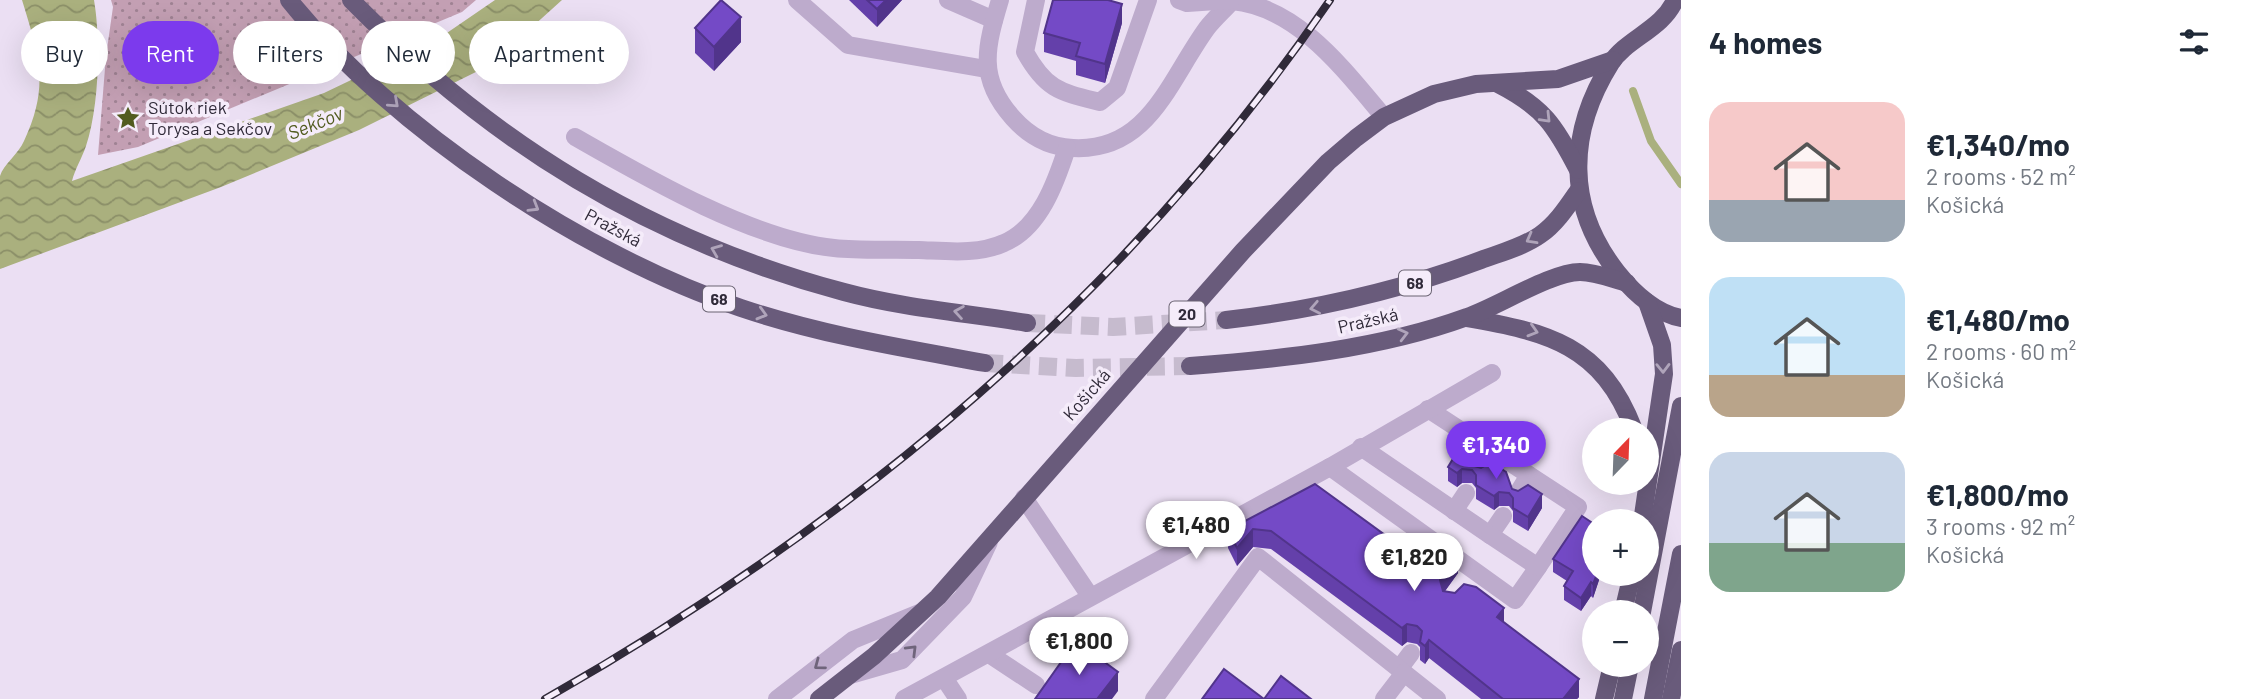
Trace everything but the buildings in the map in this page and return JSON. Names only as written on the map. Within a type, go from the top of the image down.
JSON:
[{"type":"main road","name":"Pražská","points":[[351,0],[447,91],[520,146],[594,193],[662,228],[757,267],[847,293],[1027,323]]},
{"type":"main road","points":[[1675,0],[1672,8],[1613,60],[1596,93],[1582,131],[1578,191],[1587,224],[1603,254],[1626,283],[1647,302],[1681,318]]},
{"type":"main road","name":"Pražská","points":[[291,2],[387,97],[477,170],[572,230],[637,265],[740,308],[839,337],[985,363]]},
{"type":"main road","points":[[1643,36],[1681,18]]},
{"type":"main road","name":"Košická","points":[[819,699],[923,611],[1243,251],[1328,162],[1384,117],[1434,94],[1476,84],[1558,79],[1613,60]]},
{"type":"main road","points":[[1498,84],[1528,100],[1556,129],[1578,170]]},
{"type":"main road","name":"Pražská","points":[[1226,320],[1335,304],[1453,271],[1539,235],[1558,219],[1578,191]]},
{"type":"main road","name":"Pražská","points":[[1190,366],[1257,361],[1329,351],[1466,318],[1553,279],[1578,272],[1626,283]]},
{"type":"main road","points":[[1644,509],[1664,374],[1662,345],[1647,302]]},
{"type":"main road","points":[[1466,318],[1539,332],[1578,351],[1609,382],[1628,418]]},
{"type":"main road","points":[[1644,600],[1681,406]]},
{"type":"main road","points":[[1653,699],[1681,555]]},
{"type":"main road","points":[[1671,699],[1681,650]]},
{"type":"main road","points":[[1604,699],[1609,677]]},
{"type":"main road","points":[[1623,699],[1628,677]]},
{"type":"street","points":[[797,0],[848,46],[986,69]]},
{"type":"street","points":[[948,0],[995,20]]},
{"type":"street","points":[[1000,0],[988,43],[986,69],[993,90],[1015,121],[1047,144],[1090,149],[1111,145],[1139,127],[1163,97],[1208,27],[1232,1]]},
{"type":"street","points":[[1036,0],[1025,52],[1040,78],[1068,94],[1100,102],[1117,88],[1147,0]]},
{"type":"street","points":[[1179,0],[1187,3],[1256,3],[1285,18],[1349,75],[1384,117]]},
{"type":"street","points":[[575,136],[654,182],[735,219],[783,236],[845,248],[977,250],[1005,243],[1025,227],[1044,205],[1067,148]]},
{"type":"street","points":[[904,699],[1330,467],[1492,373]]},
{"type":"street","points":[[1330,467],[1470,576],[1515,600],[1578,507],[1428,409]]},
{"type":"street","points":[[1361,447],[1538,567]]},
{"type":"street","points":[[1481,470],[1493,451]]},
{"type":"street","points":[[1518,493],[1529,475]]},
{"type":"street","points":[[1454,511],[1466,493]]},
{"type":"street","points":[[1024,498],[1090,596]]},
{"type":"street","points":[[1490,535],[1503,516]]},
{"type":"street","points":[[850,675],[902,660],[963,597],[993,533]]},
{"type":"street","points":[[1154,699],[1258,558],[1437,699]]},
{"type":"street","points":[[778,699],[853,640],[923,611]]},
{"type":"street","points":[[1384,699],[1411,653]]},
{"type":"street","points":[[989,654],[1036,685]]},
{"type":"street","points":[[944,678],[958,699]]},
{"type":"shaded area","points":[[111,0],[476,0],[462,12],[440,21],[361,21],[361,54],[347,60],[347,21],[233,21],[233,84],[289,84],[138,147],[98,155],[104,84],[108,84],[108,42],[113,7]]},
{"type":"water","points":[[22,0],[94,0],[96,21],[28,21]]},
{"type":"water","points":[[495,0],[562,0],[539,21],[469,21],[469,75],[455,82],[455,27]]},
{"type":"water","name":"Sekčov","points":[[361,75],[361,84],[452,84],[359,130],[221,187],[0,269],[0,176],[24,141],[37,103],[39,84],[96,84],[94,112],[86,146],[72,181],[324,93]]},
{"type":"waterway","points":[[1633,91],[1651,141],[1681,184]]},
{"type":"tunnel","points":[[1027,323],[1113,327],[1226,320]]},
{"type":"tunnel","points":[[985,363],[1076,368],[1190,366]]},
{"type":"railway","points":[[545,699],[660,630],[770,557],[877,478],[978,394],[1074,305],[1165,210],[1251,108],[1330,0]]},
{"type":"place","name":"Sútok riek Torysa a Sekčov","points":[[128,118]]}]
